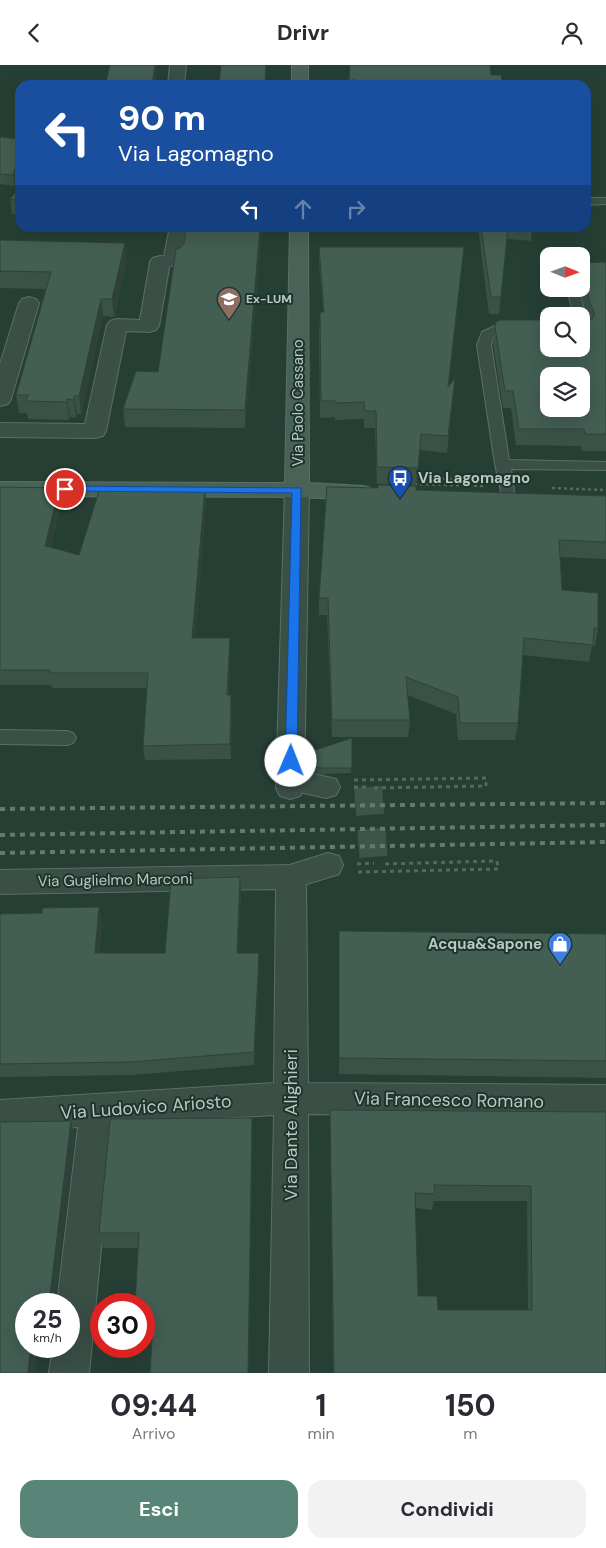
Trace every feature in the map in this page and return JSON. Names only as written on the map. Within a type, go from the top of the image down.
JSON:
[{"type":"main road","points":[[300,65],[300,80]]},
{"type":"main road","name":"Via Paolo Cassano","points":[[297,490],[299,232]]},
{"type":"main road","points":[[0,489],[297,490],[380,493]]},
{"type":"street","points":[[176,80],[178,65]]},
{"type":"street","points":[[0,430],[95,431],[117,325],[149,326],[160,262],[173,260],[178,232]]},
{"type":"street","points":[[0,399],[29,303]]},
{"type":"street","name":"Via Paolo Cassano","points":[[297,490],[290,784],[337,783]]},
{"type":"street","name":"Via Guglielmo Marconi","points":[[0,882],[291,877],[341,869]]},
{"type":"street","name":"Via Dante Alighieri","points":[[289,1373],[291,877]]},
{"type":"street","name":"Via Francesco Romano","points":[[291,1098],[606,1101]]},
{"type":"street","name":"Via Ludovico Ariosto","points":[[0,1116],[291,1098]]},
{"type":"street","points":[[69,1373],[98,1110]]},
{"type":"lane","points":[[591,201],[606,201]]},
{"type":"lane","points":[[509,498],[484,345],[487,335],[495,330],[540,331]]},
{"type":"lane","points":[[502,464],[606,465]]},
{"type":"lane","points":[[0,737],[67,738]]},
{"type":"path","points":[[337,783],[486,778],[486,787],[373,788]]},
{"type":"path","points":[[341,869],[498,869],[497,861],[381,864]]},
{"type":"building","points":[[110,65],[155,65],[153,80],[106,80]]},
{"type":"building","points":[[221,65],[266,65],[265,80],[220,80]]},
{"type":"building","points":[[350,65],[490,65],[491,75],[501,75],[502,80],[356,80],[349,80]]},
{"type":"building","points":[[0,137],[15,138],[15,169],[13,175],[0,174]]},
{"type":"building","points":[[15,193],[15,200],[10,199]]},
{"type":"building","points":[[185,232],[260,232],[245,410],[123,409],[136,371],[158,372],[176,249],[180,248],[184,243]]},
{"type":"building","points":[[482,232],[508,232],[501,297],[491,297]]},
{"type":"building","points":[[0,240],[125,243],[112,299],[101,299],[79,396],[74,396],[74,400],[67,399],[67,402],[25,401],[29,395],[16,395],[51,272],[0,271]]},
{"type":"building","points":[[319,247],[464,247],[448,387],[455,378],[448,436],[421,434],[418,468],[377,467],[376,411],[365,411],[364,402],[336,403],[336,401],[321,401],[320,312],[324,312]]},
{"type":"building","points":[[606,262],[606,434],[585,434],[584,429],[519,429],[513,391],[505,391],[495,327],[496,322],[500,320],[540,320],[540,357],[590,357],[590,319],[595,314],[590,303],[590,263]]},
{"type":"building","points":[[378,485],[416,486],[416,490],[606,496],[606,542],[559,540],[562,590],[598,593],[598,629],[594,628],[593,645],[524,638],[518,723],[460,723],[458,697],[406,677],[410,720],[332,720],[328,598],[319,598],[327,487],[378,488]]},
{"type":"building","points":[[0,487],[59,488],[45,546],[79,555],[100,488],[205,488],[192,638],[230,638],[227,695],[231,695],[230,744],[143,746],[148,673],[49,673],[50,670],[0,670]]},
{"type":"building","points":[[352,738],[352,768],[320,768],[306,765],[306,753]]},
{"type":"building","points":[[240,877],[237,953],[259,953],[254,1052],[130,1062],[0,1064],[0,914],[42,913],[42,908],[99,907],[95,953],[165,953],[171,879]]},
{"type":"building","points":[[339,931],[606,934],[606,1061],[339,1058]]},
{"type":"building","points":[[330,1110],[606,1112],[606,1373],[334,1373]],"holes":[[[434,1185],[531,1186],[532,1310],[438,1310],[437,1296],[418,1296],[415,1193],[435,1194]]]},
{"type":"building","points":[[252,1118],[248,1373],[150,1373],[151,1358],[155,1358],[155,1293],[136,1293],[139,1233],[99,1233],[110,1121],[112,1119]]},
{"type":"building","points":[[71,1121],[50,1293],[15,1293],[15,1358],[30,1358],[28,1373],[0,1373],[0,1122]]},
{"type":"tunnel","points":[[368,787],[374,863]]},
{"type":"railway","points":[[0,809],[606,803]]},
{"type":"railway","points":[[0,835],[606,825]]},
{"type":"railway","points":[[0,853],[606,842]]},
{"type":"place","name":"Ex-LUM","points":[[229,320]]},
{"type":"place","name":"Via Lagomagno","points":[[400,499]]},
{"type":"place","name":"Acqua&Sapone","points":[[560,965]]},
{"type":"route","points":[[65,489],[297,490],[291,761]]}]
